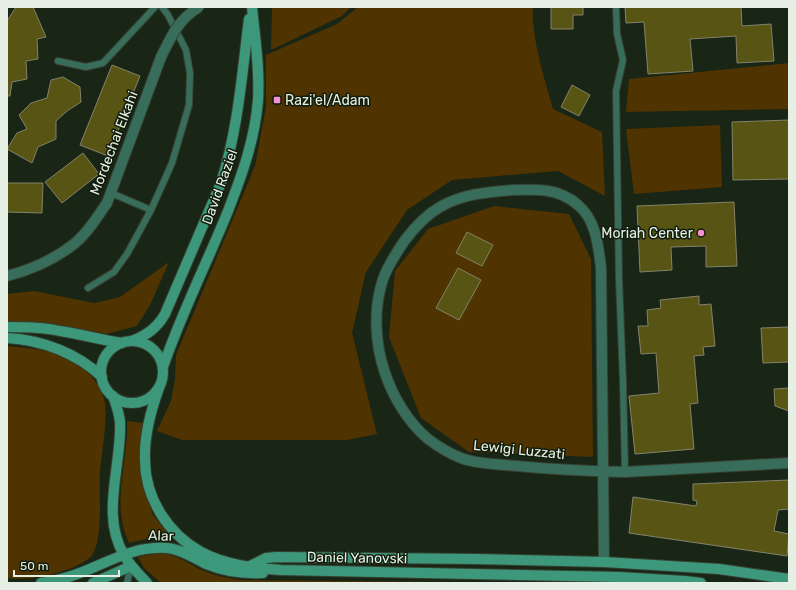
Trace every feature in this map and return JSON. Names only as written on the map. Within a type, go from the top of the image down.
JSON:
[{"type":"street","name":"Mordechai Elkahi","points":[[7,276],[41,264],[55,257],[74,244],[87,231],[107,203],[162,57],[179,23],[199,7]]},
{"type":"street","name":"David Raziel","points":[[132,341],[144,337],[160,323],[221,183],[228,161],[237,117],[251,7]]},
{"type":"street","name":"David Raziel","points":[[163,367],[230,206],[248,154],[258,101],[258,78],[251,7]]},
{"type":"street","name":"Lewigi Luzzati","points":[[604,562],[603,471],[602,267],[591,221],[578,205],[562,194],[538,189],[497,191],[471,195],[440,207],[416,226],[397,251],[384,277],[378,300],[377,331],[382,362],[390,388],[409,419],[429,439],[462,458],[489,464],[535,468],[603,471],[625,472],[789,463]]},
{"type":"street","points":[[7,327],[30,327],[60,330],[122,343]]},
{"type":"street","points":[[7,338],[59,349],[77,357],[102,377]]},
{"type":"street","points":[[132,341],[141,342],[149,346],[156,352],[163,367],[162,381],[158,388],[146,400],[138,402],[120,400],[113,396],[107,389],[102,377],[104,360],[108,353],[114,347],[122,343],[132,341]]},
{"type":"street","name":"Daniel Yanovski","points":[[158,388],[146,443],[146,477],[151,494],[158,508],[177,535],[202,552],[220,560],[248,566],[281,570],[619,577],[701,583]]},
{"type":"street","points":[[113,396],[118,414],[120,432],[113,517],[118,542],[123,554],[131,566],[147,583]]},
{"type":"street","name":"Alar","points":[[41,583],[78,574],[123,554],[146,549],[169,548],[225,571],[245,574],[281,570]]},
{"type":"street","points":[[248,566],[266,558],[276,557],[474,558],[604,562],[719,570],[789,579]]},
{"type":"street","points":[[93,583],[131,566]]},
{"type":"lane","points":[[58,62],[86,67],[103,63],[155,7]]},
{"type":"lane","points":[[88,288],[114,272],[127,254],[151,210],[172,163],[189,105],[190,73],[186,50],[168,15],[162,7]]},
{"type":"lane","points":[[616,7],[617,34],[623,60],[616,91],[619,278],[625,472]]},
{"type":"lane","points":[[111,193],[151,210]]},
{"type":"lane","points":[[127,583],[131,566]]},
{"type":"shaded area","points":[[272,7],[351,7],[342,16],[271,50]]},
{"type":"shaded area","points":[[358,7],[533,7],[536,45],[553,109],[602,132],[605,196],[558,171],[452,180],[407,210],[366,272],[352,333],[377,434],[347,440],[182,440],[157,431],[171,401],[175,379],[176,355],[255,166],[266,107],[266,55],[337,24]]},
{"type":"shaded area","points":[[789,63],[789,109],[626,112],[629,79]]},
{"type":"shaded area","points":[[720,125],[722,187],[634,194],[626,129]]},
{"type":"shaded area","points":[[494,206],[569,214],[591,259],[593,457],[469,452],[421,418],[389,337],[395,271],[428,229]]},
{"type":"shaded area","points":[[169,262],[150,305],[137,326],[106,334],[49,323],[7,322],[7,294],[34,291],[94,303],[120,297]]},
{"type":"shaded area","points":[[7,346],[55,353],[75,362],[95,380],[100,388],[105,403],[105,429],[100,473],[99,534],[95,549],[91,557],[75,567],[40,577],[22,579],[7,578]]},
{"type":"shaded area","points":[[127,421],[144,423],[140,455],[143,487],[153,515],[168,534],[129,543],[121,512]]},
{"type":"shaded area","points":[[165,553],[175,556],[208,573],[240,580],[554,583],[161,583],[144,568],[138,557]]},
{"type":"building","points":[[16,7],[33,7],[46,37],[37,39],[38,59],[26,61],[27,79],[12,82],[10,96],[7,96],[7,21]]},
{"type":"building","points":[[551,7],[583,7],[583,15],[573,15],[573,29],[551,29]]},
{"type":"building","points":[[625,7],[741,7],[742,26],[771,24],[774,61],[737,63],[736,36],[690,39],[693,71],[648,74],[644,22],[626,23]]},
{"type":"building","points":[[112,65],[140,76],[108,156],[80,145]]},
{"type":"building","points":[[63,77],[80,87],[81,102],[67,111],[56,121],[56,139],[38,147],[32,163],[7,149],[17,133],[27,129],[19,115],[31,103],[47,98],[51,80]]},
{"type":"building","points":[[572,85],[590,95],[579,116],[561,107]]},
{"type":"building","points":[[789,120],[789,179],[733,180],[732,122]]},
{"type":"building","points":[[83,153],[99,174],[62,203],[45,182]]},
{"type":"building","points":[[7,183],[43,183],[42,213],[7,212]]},
{"type":"building","points":[[734,202],[737,266],[706,267],[706,246],[671,247],[672,270],[640,272],[637,206]]},
{"type":"building","points":[[467,232],[493,245],[482,266],[456,253]]},
{"type":"building","points":[[458,268],[481,280],[459,320],[436,308]]},
{"type":"building","points":[[699,296],[699,305],[711,304],[715,346],[703,347],[704,355],[694,356],[698,403],[690,404],[694,449],[635,454],[629,396],[659,393],[656,353],[641,354],[638,326],[648,326],[647,310],[661,308],[660,300]]},
{"type":"building","points":[[789,327],[789,362],[763,363],[761,328]]},
{"type":"building","points":[[789,388],[789,411],[775,406],[774,389]]},
{"type":"building","points":[[789,480],[789,509],[778,510],[774,531],[789,534],[787,556],[629,533],[633,497],[696,506],[697,501],[693,500],[693,484]]},
{"type":"place","name":"Razi'el/Adam","points":[[277,100]]},
{"type":"place","name":"Moriah Center","points":[[701,233]]}]
